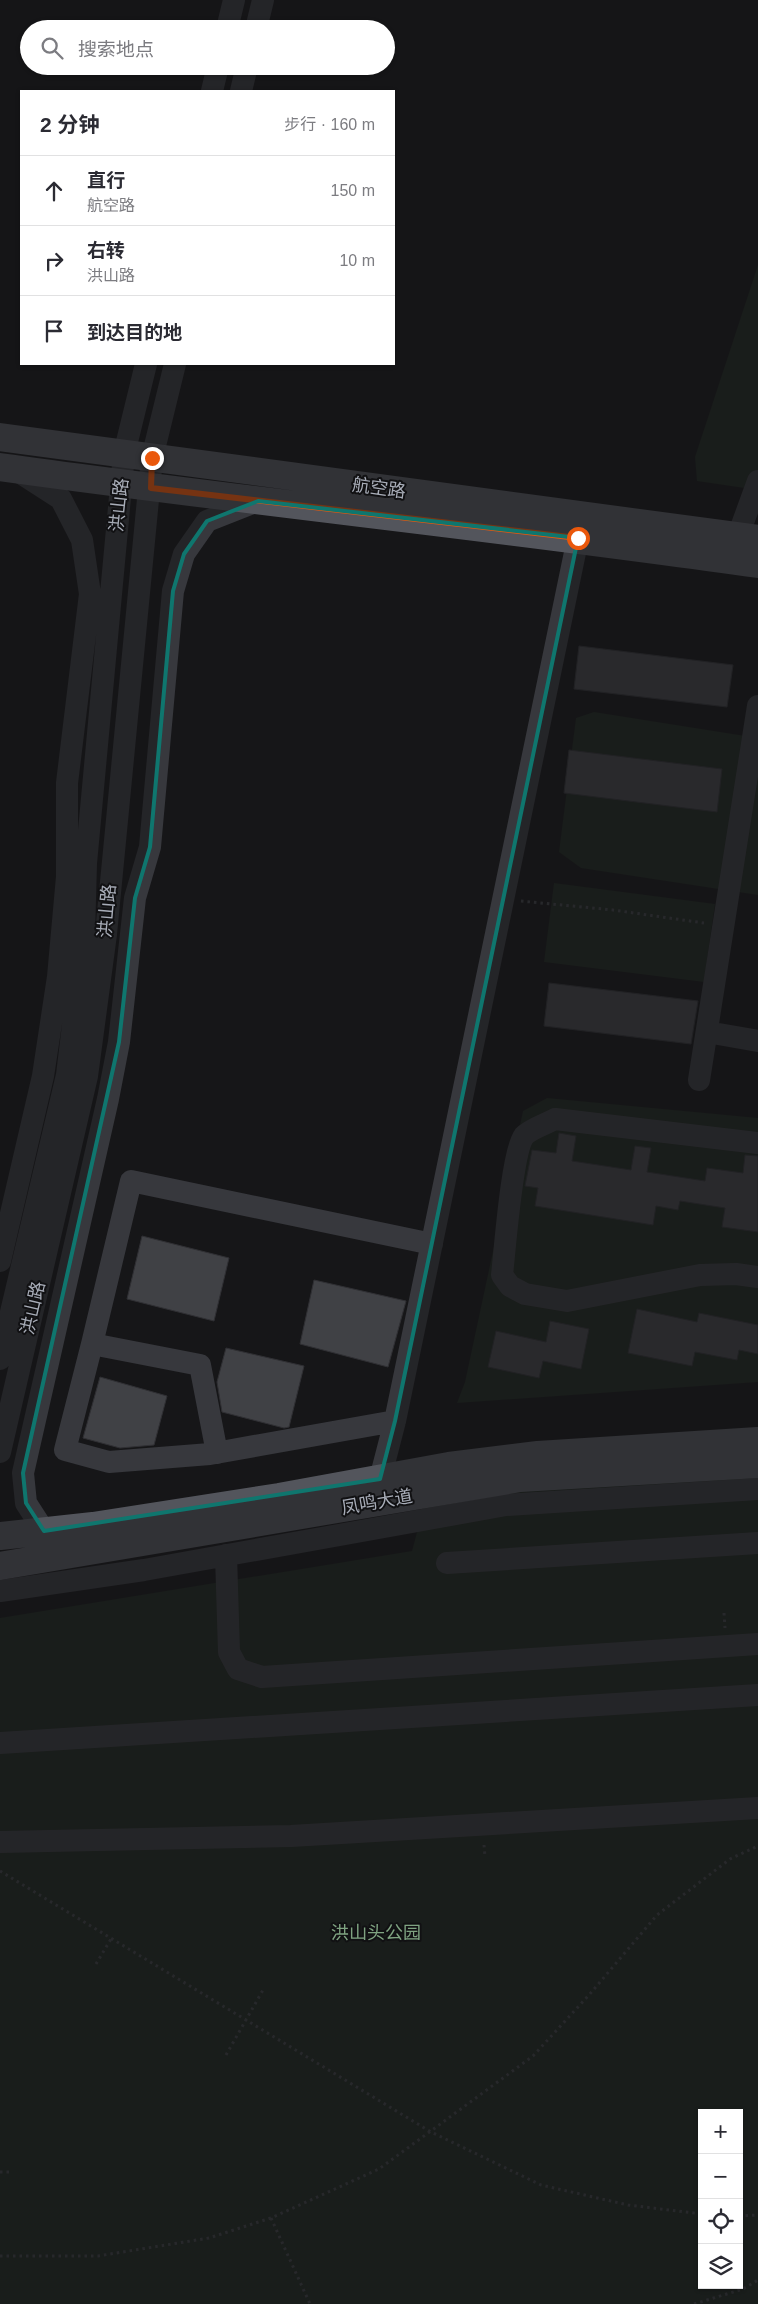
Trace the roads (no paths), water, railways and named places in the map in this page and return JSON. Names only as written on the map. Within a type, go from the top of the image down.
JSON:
[{"type":"main road","name":"航空路","points":[[0,437],[748,538]]},
{"type":"main road","name":"航空路","points":[[8,468],[151,488],[578,538],[758,564]]},
{"type":"main road","name":"凤鸣大道","points":[[0,1536],[93,1526],[449,1466],[538,1455],[758,1441]]},
{"type":"main road","name":"凤鸣大道","points":[[0,1566],[520,1478],[758,1464]]},
{"type":"street","points":[[229,20],[234,0]]},
{"type":"street","points":[[258,20],[263,0]]},
{"type":"street","points":[[212,90],[216,75]]},
{"type":"street","points":[[241,90],[245,75]]},
{"type":"street","name":"洪山路","points":[[0,1359],[67,1075],[84,934],[86,863],[124,454],[146,365]]},
{"type":"street","name":"洪山路","points":[[0,1452],[86,1076],[106,934],[151,488],[152,458],[175,365]]},
{"type":"street","points":[[0,1261],[43,1076],[58,977],[67,877],[67,783],[90,594],[82,540],[61,499],[8,468]]},
{"type":"street","points":[[748,538],[758,481]]},
{"type":"street","points":[[44,1531],[26,1503],[23,1473],[106,1108],[119,1042],[135,898],[150,847],[173,591],[184,554],[207,521],[258,501]]},
{"type":"street","points":[[380,1479],[396,1421],[578,538]]},
{"type":"street","points":[[699,1080],[758,706]]},
{"type":"street","points":[[707,1032],[758,1041]]},
{"type":"street","points":[[758,1143],[555,1119],[537,1128],[524,1136],[517,1154],[502,1275],[510,1286],[525,1294],[567,1302],[700,1274],[736,1274],[758,1277]]},
{"type":"street","points":[[396,1421],[217,1453],[109,1462],[65,1450],[131,1181],[432,1244]]},
{"type":"street","points":[[92,1344],[200,1365],[217,1453]]},
{"type":"street","points":[[0,1592],[144,1570],[506,1505],[758,1489]]},
{"type":"street","points":[[447,1563],[758,1543]]},
{"type":"street","points":[[226,1555],[229,1652],[238,1669],[262,1677],[758,1644]]},
{"type":"street","points":[[0,1743],[758,1695]]},
{"type":"street","points":[[1,1848],[291,1836],[758,1808]]},
{"type":"park label","name":"洪山头公园","points":[[376,1933]]}]
